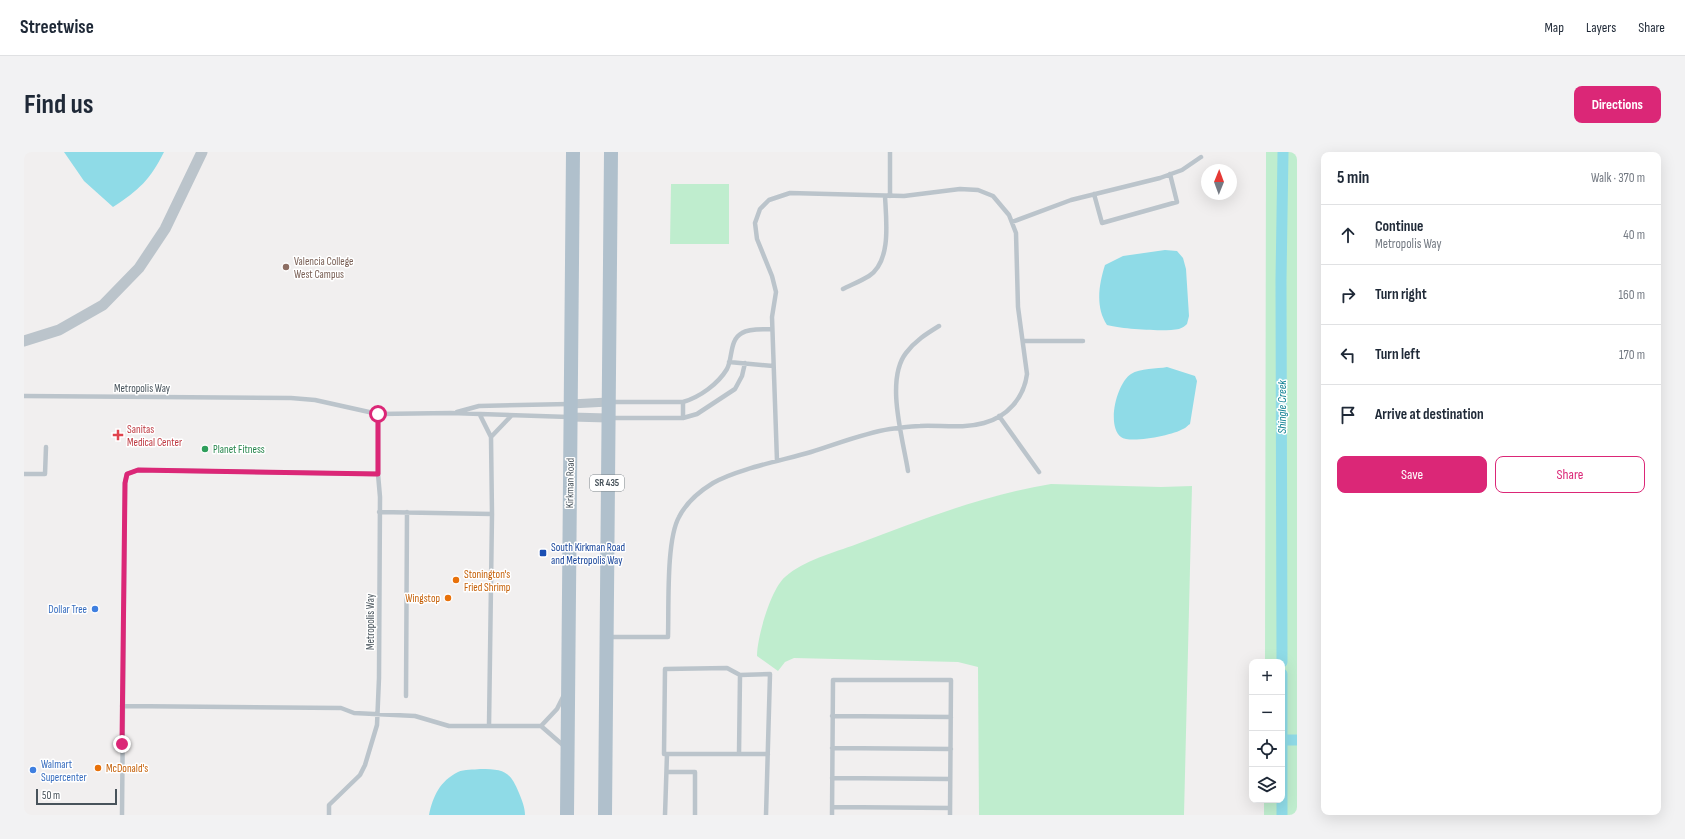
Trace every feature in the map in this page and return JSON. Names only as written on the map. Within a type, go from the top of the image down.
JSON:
[{"type":"main road","name":"Kirkman Road","points":[[567,815],[573,152]]},
{"type":"main road","name":"SR 435","points":[[605,815],[611,152]]},
{"type":"street","points":[[24,341],[59,330],[103,305],[139,268],[165,229],[202,152]]},
{"type":"street","points":[[571,410],[608,402]]},
{"type":"street","points":[[571,410],[608,418]]},
{"type":"lane","points":[[843,288],[870,276],[879,263],[887,242],[887,196],[890,152]]},
{"type":"lane","points":[[1012,222],[1071,200],[1182,170],[1202,157]]},
{"type":"lane","points":[[1094,194],[1102,223],[1177,202],[1170,174]]},
{"type":"lane","points":[[606,637],[668,637],[672,542],[678,518],[699,493],[714,482],[777,461],[888,430],[920,426],[968,426],[984,423],[1012,408],[1025,385],[1027,374],[1018,307],[1016,275],[1017,244],[1016,233],[1009,215],[993,196],[978,190],[960,189],[904,196],[790,193],[769,200],[760,208],[755,223],[757,240],[772,276],[776,292],[772,317],[772,329],[777,461]]},
{"type":"lane","points":[[908,471],[895,383],[898,368],[905,354],[918,339],[939,326]]},
{"type":"lane","points":[[608,402],[683,402],[693,399],[711,387],[727,368],[737,337],[742,332],[772,329]]},
{"type":"lane","points":[[1023,341],[1084,341]]},
{"type":"lane","points":[[729,362],[773,366]]},
{"type":"lane","points":[[608,418],[683,418],[697,414],[735,389],[742,376],[746,363]]},
{"type":"lane","name":"Metropolis Way","points":[[24,396],[291,398],[315,400],[378,414],[451,413]]},
{"type":"lane","points":[[683,402],[683,418]]},
{"type":"lane","points":[[451,413],[479,406],[571,410]]},
{"type":"lane","points":[[451,413],[511,416],[571,410]]},
{"type":"lane","name":"Metropolis Way","points":[[329,815],[329,805],[360,775],[365,765],[375,734],[379,663],[380,497],[378,474],[378,414]]},
{"type":"lane","points":[[480,415],[491,437],[492,514],[489,726]]},
{"type":"lane","points":[[491,437],[511,416]]},
{"type":"lane","points":[[999,416],[1039,472]]},
{"type":"lane","points":[[24,474],[45,474],[46,447]]},
{"type":"lane","points":[[122,815],[123,579],[125,483],[127,474],[138,470],[378,474]]},
{"type":"lane","points":[[379,512],[492,514]]},
{"type":"lane","points":[[406,696],[407,512]]},
{"type":"lane","points":[[665,815],[667,754],[664,754],[665,669],[727,668],[740,675],[770,674],[766,815]]},
{"type":"lane","points":[[739,754],[740,675]]},
{"type":"lane","points":[[832,815],[833,680],[951,680],[950,815]]},
{"type":"lane","points":[[541,726],[557,709],[568,688]]},
{"type":"lane","points":[[122,706],[341,708],[354,713],[415,716],[449,726],[541,726],[558,739],[567,750]]},
{"type":"lane","points":[[832,716],[951,716]]},
{"type":"lane","points":[[832,748],[951,749]]},
{"type":"lane","points":[[667,754],[768,754]]},
{"type":"lane","points":[[667,772],[695,772],[695,815]]},
{"type":"lane","points":[[832,778],[950,779]]},
{"type":"lane","points":[[832,807],[950,808]]},
{"type":"green space","points":[[1266,152],[1297,152],[1297,815],[1264,815],[1264,803],[1285,803],[1285,659],[1265,659]]},
{"type":"green space","points":[[671,184],[729,184],[729,244],[670,244]]},
{"type":"green space","points":[[1051,484],[1161,487],[1192,486],[1184,815],[979,815],[978,667],[958,662],[794,658],[785,662],[778,671],[757,656],[759,637],[770,602],[780,583],[785,577],[801,566],[810,561],[952,509],[977,501]]},
{"type":"water","points":[[64,152],[164,152],[154,170],[143,184],[113,207],[84,181]]},
{"type":"water","points":[[1165,250],[1177,251],[1183,258],[1186,269],[1189,316],[1187,324],[1179,329],[1172,330],[1132,329],[1107,325],[1101,311],[1099,295],[1105,265],[1123,256]]},
{"type":"water","points":[[1167,367],[1195,376],[1197,381],[1190,424],[1178,431],[1152,438],[1133,440],[1121,437],[1114,423],[1114,414],[1115,404],[1121,386],[1131,374],[1135,372]]},
{"type":"water","points":[[480,769],[501,771],[509,776],[516,786],[524,807],[525,815],[429,815],[435,795],[446,780],[460,771]]},
{"type":"waterway","name":"Shingle Creek","points":[[1282,659],[1281,280],[1283,152]]},
{"type":"waterway","name":"Shingle Creek","points":[[1282,695],[1282,815]]},
{"type":"waterway","points":[[1285,740],[1297,740]]},
{"type":"place","name":"Valencia College West Campus","points":[[286,267]]},
{"type":"place","name":"Sanitas Medical Center","points":[[118,435]]},
{"type":"place","name":"Planet Fitness","points":[[205,449]]},
{"type":"place","name":"South Kirkman Road and Metropolis Way","points":[[543,553]]},
{"type":"place","name":"Stonington's Fried Shrimp","points":[[456,580]]},
{"type":"place","name":"Wingstop","points":[[448,598]]},
{"type":"place","name":"Dollar Tree","points":[[95,609]]},
{"type":"place","name":"McDonald's","points":[[98,768]]},
{"type":"place","name":"Walmart Supercenter","points":[[33,770]]},
{"type":"route","points":[[122,744],[123,586],[125,483],[127,474],[138,470],[378,474],[378,414]]}]
